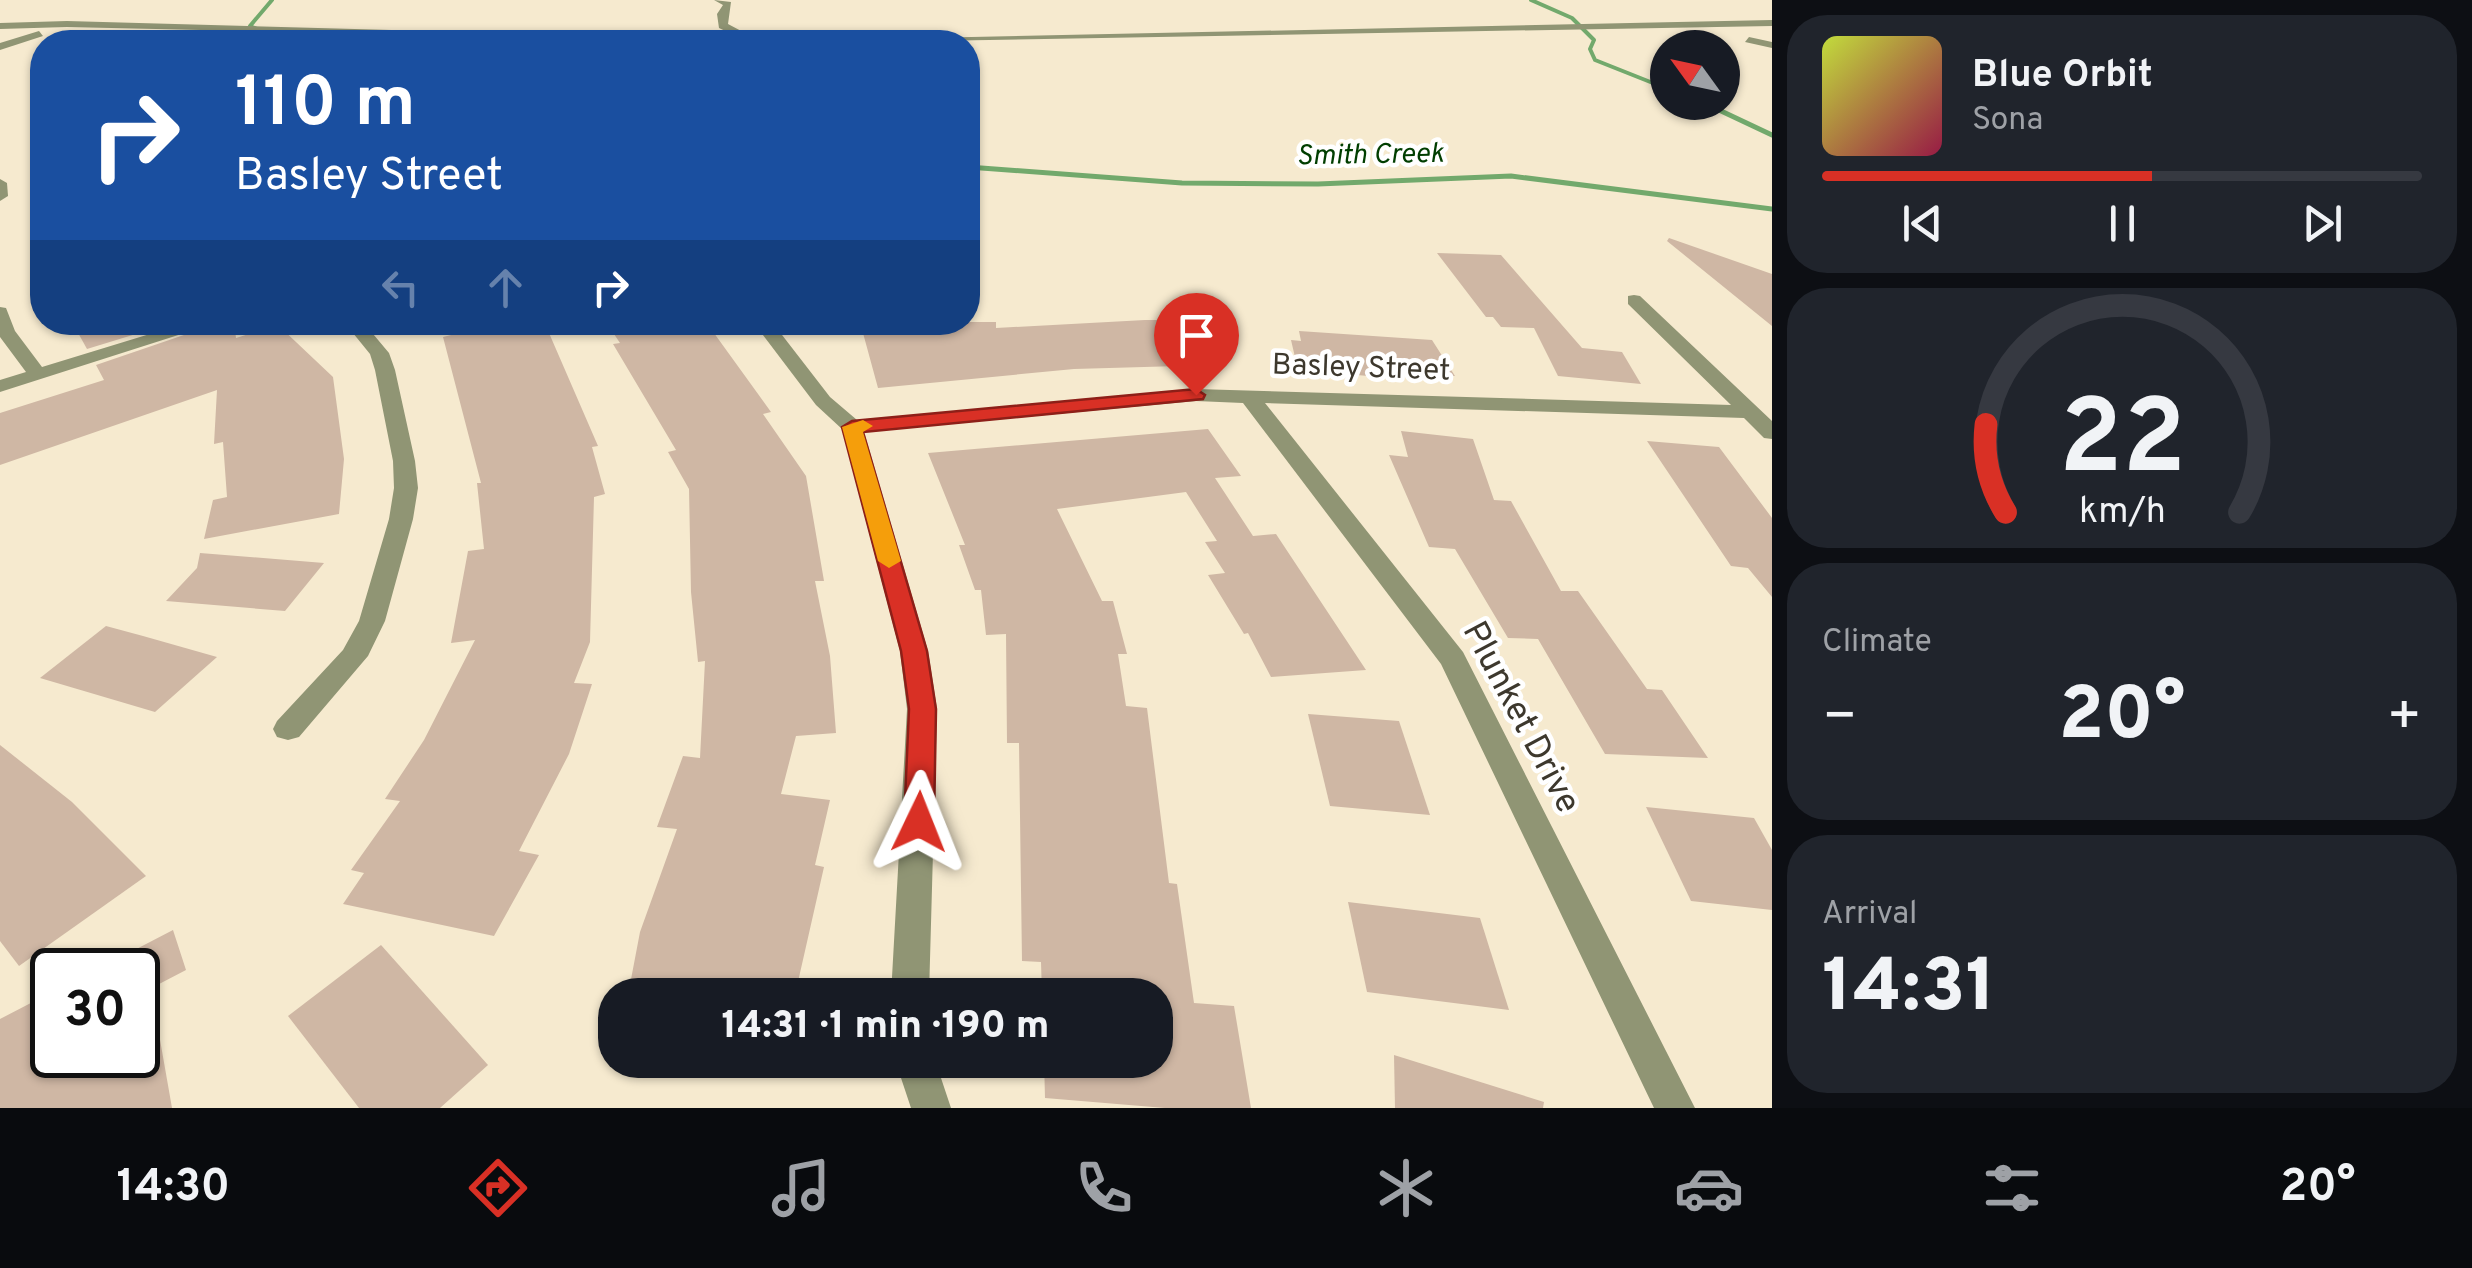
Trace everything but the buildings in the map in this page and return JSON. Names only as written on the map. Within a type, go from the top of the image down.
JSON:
[{"type":"street","points":[[719,0],[728,4],[722,14],[723,26],[732,30]]},
{"type":"street","points":[[0,18],[242,30]]},
{"type":"street","points":[[0,26],[67,24]]},
{"type":"street","points":[[50,30],[67,24]]},
{"type":"street","points":[[980,40],[1770,24]]},
{"type":"street","points":[[0,47],[30,37]]},
{"type":"street","points":[[1749,40],[1772,45]]},
{"type":"street","points":[[0,183],[0,196]]},
{"type":"street","points":[[1634,300],[1772,433]]},
{"type":"street","points":[[0,312],[6,332],[38,374]]},
{"type":"street","points":[[0,386],[167,335]]},
{"type":"street","points":[[288,728],[354,656],[372,621],[406,488],[385,370],[379,353],[364,335]]},
{"type":"street","points":[[772,335],[822,402],[852,427],[914,651],[922,709],[911,978]]},
{"type":"street","name":"Basley Street","points":[[852,427],[1196,395],[1750,412]]},
{"type":"street","name":"Plunket Drive","points":[[1248,395],[1453,659],[1675,1108]]},
{"type":"street","points":[[921,1078],[932,1108]]},
{"type":"waterway","name":"Smith Creek","points":[[259,30],[250,26],[272,0]]},
{"type":"waterway","points":[[1531,0],[1572,18],[1594,40],[1590,49],[1595,60],[1650,82]]},
{"type":"waterway","points":[[1740,120],[1772,135]]},
{"type":"waterway","name":"Smith Creek","points":[[980,168],[1182,183],[1318,184],[1511,176],[1772,209]]},
{"type":"slow traffic","points":[[863,426],[852,427],[889,561]]},
{"type":"route","points":[[919,822],[922,709],[914,651],[852,427],[1196,395]]}]
